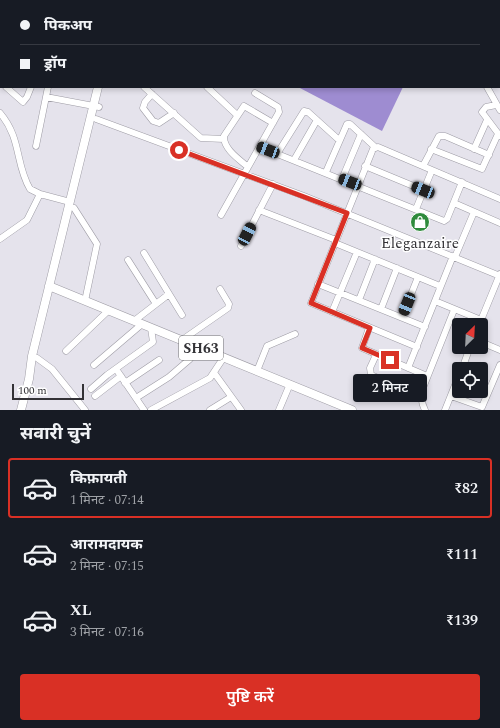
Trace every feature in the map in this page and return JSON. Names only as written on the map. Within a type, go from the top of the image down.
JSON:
[{"type":"main road","points":[[72,205],[96,119],[98,88]]},
{"type":"main road","points":[[21,410],[32,356],[51,287],[96,107],[104,88]]},
{"type":"main road","points":[[28,379],[37,358],[51,287]]},
{"type":"main road","name":"SH63","points":[[51,287],[348,409]]},
{"type":"street","points":[[7,88],[23,102],[29,88]]},
{"type":"street","points":[[36,146],[48,88]]},
{"type":"street","points":[[145,88],[201,138],[224,139]]},
{"type":"street","points":[[208,88],[237,115]]},
{"type":"street","points":[[488,88],[498,108]]},
{"type":"street","points":[[221,215],[279,112],[279,108],[255,93]]},
{"type":"street","points":[[152,94],[145,102],[143,108],[153,121],[159,123],[162,122],[174,113]]},
{"type":"street","points":[[46,97],[96,107]]},
{"type":"street","points":[[431,149],[480,169],[483,168],[499,135],[482,112],[483,109],[490,105],[498,108]]},
{"type":"street","points":[[224,139],[242,107],[246,106],[273,123]]},
{"type":"street","points":[[277,154],[304,111],[308,112],[339,140]]},
{"type":"street","points":[[0,113],[9,124],[15,137],[27,184],[30,189],[72,205],[98,244],[85,301]]},
{"type":"street","points":[[96,119],[245,173],[500,275],[482,318]]},
{"type":"street","points":[[294,160],[317,120]]},
{"type":"street","points":[[474,149],[487,120]]},
{"type":"street","points":[[326,172],[339,140],[347,124],[350,124],[375,147],[500,199]]},
{"type":"street","points":[[342,179],[361,134]]},
{"type":"street","points":[[423,166],[438,137],[442,135],[489,156]]},
{"type":"street","points":[[224,139],[232,153],[248,167]]},
{"type":"street","points":[[260,147],[446,221],[462,182]]},
{"type":"street","points":[[375,147],[365,166],[311,303],[416,347]]},
{"type":"street","points":[[365,166],[423,190]]},
{"type":"street","points":[[416,209],[432,170]]},
{"type":"street","points":[[241,246],[273,184]]},
{"type":"street","points":[[0,239],[27,220],[40,194]]},
{"type":"street","points":[[454,203],[500,223]]},
{"type":"street","points":[[259,210],[440,286]]},
{"type":"street","points":[[408,368],[440,286],[474,212]]},
{"type":"street","points":[[332,312],[357,252]]},
{"type":"street","points":[[144,253],[182,315]]},
{"type":"street","points":[[359,300],[375,259]]},
{"type":"street","points":[[128,260],[156,304]]},
{"type":"street","points":[[381,309],[397,268]]},
{"type":"street","points":[[402,317],[418,277]]},
{"type":"street","points":[[318,284],[425,327]]},
{"type":"street","points":[[182,340],[228,308],[229,304],[220,289]]},
{"type":"street","points":[[134,321],[169,294]]},
{"type":"street","points":[[435,301],[471,318]]},
{"type":"street","points":[[66,351],[109,310]]},
{"type":"street","points":[[425,410],[421,396],[427,376],[454,310]]},
{"type":"street","points":[[94,365],[142,324]]},
{"type":"street","points":[[91,389],[153,342],[151,328]]},
{"type":"street","points":[[370,328],[362,348],[427,376]]},
{"type":"street","points":[[257,371],[267,346],[295,334]]},
{"type":"street","points":[[488,345],[500,350]]},
{"type":"street","points":[[376,355],[370,368],[371,375],[421,396]]},
{"type":"street","points":[[151,410],[205,382],[215,374],[224,357]]},
{"type":"street","points":[[37,358],[52,369],[85,410]]},
{"type":"street","points":[[136,398],[169,377],[190,359]]},
{"type":"street","points":[[125,383],[159,360]]},
{"type":"street","points":[[445,410],[451,396],[482,407],[500,365]]},
{"type":"street","points":[[116,369],[144,410]]},
{"type":"street","points":[[215,374],[240,410]]},
{"type":"street","points":[[95,396],[121,376]]},
{"type":"street","points":[[279,410],[290,384]]},
{"type":"street","points":[[210,410],[217,408],[231,397]]},
{"type":"shaded area","points":[[300,88],[403,88],[382,131]]},
{"type":"place","name":"Eleganzaire","points":[[420,222]]},
{"type":"route","points":[[179,150],[347,213],[311,303],[370,328],[361,347],[390,360]]}]
